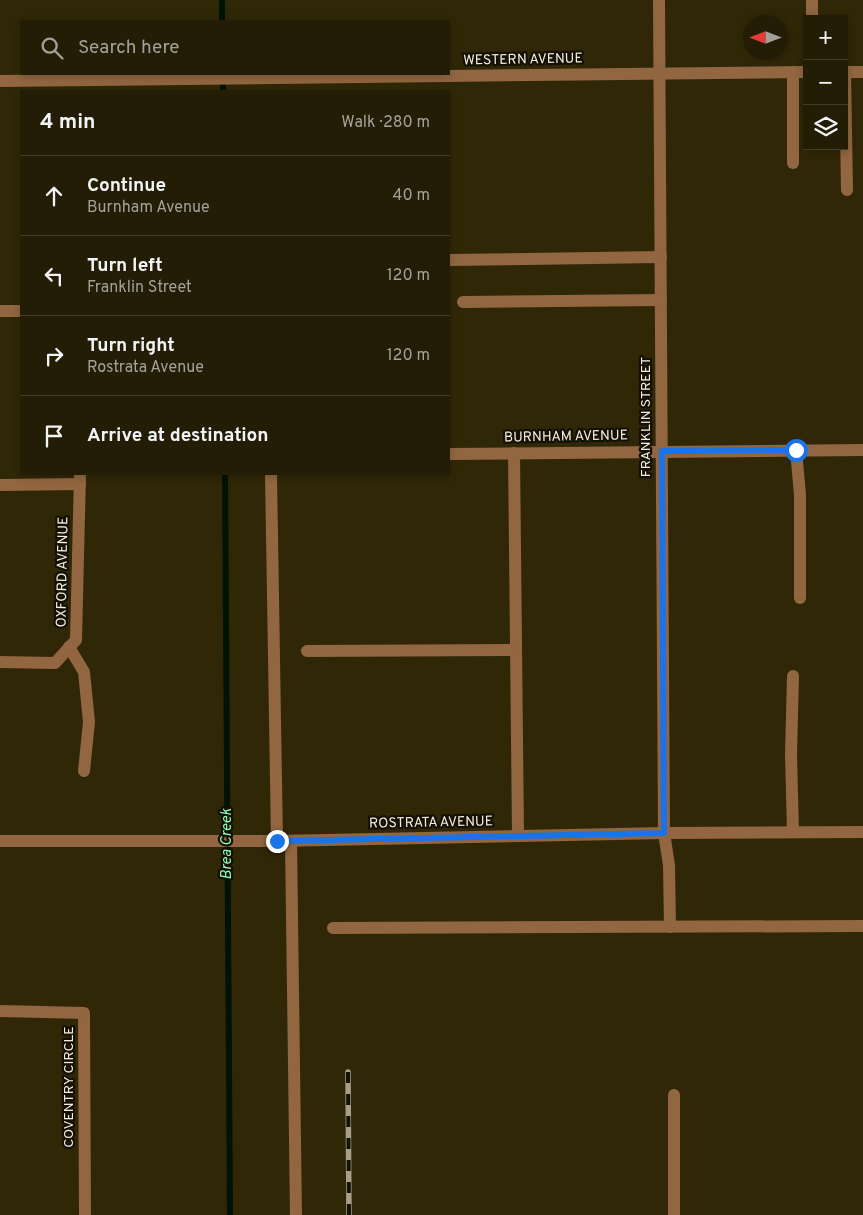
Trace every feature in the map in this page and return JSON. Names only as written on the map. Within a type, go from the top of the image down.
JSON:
[{"type":"street","name":"FRANKLIN STREET","points":[[659,0],[664,833],[669,865],[670,926]]},
{"type":"street","points":[[812,0],[812,15]]},
{"type":"street","points":[[793,72],[794,163]]},
{"type":"street","name":"WESTERN AVENUE","points":[[0,81],[249,79],[265,85],[803,72]]},
{"type":"street","points":[[848,72],[863,72]]},
{"type":"street","points":[[846,105],[847,190]]},
{"type":"street","points":[[450,260],[661,257]]},
{"type":"street","points":[[462,302],[661,300]]},
{"type":"street","points":[[0,311],[20,311]]},
{"type":"street","points":[[796,450],[800,494],[800,598]]},
{"type":"street","name":"BURNHAM AVENUE","points":[[450,454],[863,450]]},
{"type":"street","points":[[514,453],[518,836]]},
{"type":"street","points":[[271,475],[276,841]]},
{"type":"street","points":[[0,485],[80,479]]},
{"type":"street","name":"OXFORD AVENUE","points":[[0,662],[55,663],[76,640],[80,479]]},
{"type":"street","points":[[69,647],[84,672],[89,722],[84,771]]},
{"type":"street","points":[[307,651],[516,650]]},
{"type":"street","points":[[793,832],[791,754],[794,676]]},
{"type":"street","name":"ROSTRATA AVENUE","points":[[0,841],[291,841],[664,833],[863,832]]},
{"type":"street","points":[[291,841],[296,1215]]},
{"type":"street","points":[[332,928],[863,926]]},
{"type":"street","name":"COVENTRY CIRCLE","points":[[0,1011],[84,1013],[85,1215]]},
{"type":"street","points":[[674,1095],[674,1215]]},
{"type":"waterway","name":"Brea Creek","points":[[222,0],[222,20]]},
{"type":"waterway","name":"Brea Creek","points":[[223,77],[223,90]]},
{"type":"waterway","name":"Brea Creek","points":[[225,475],[230,1215]]},
{"type":"railway","points":[[348,1072],[349,1215]]},
{"type":"route","points":[[277,841],[664,833],[662,451],[796,450]]}]
